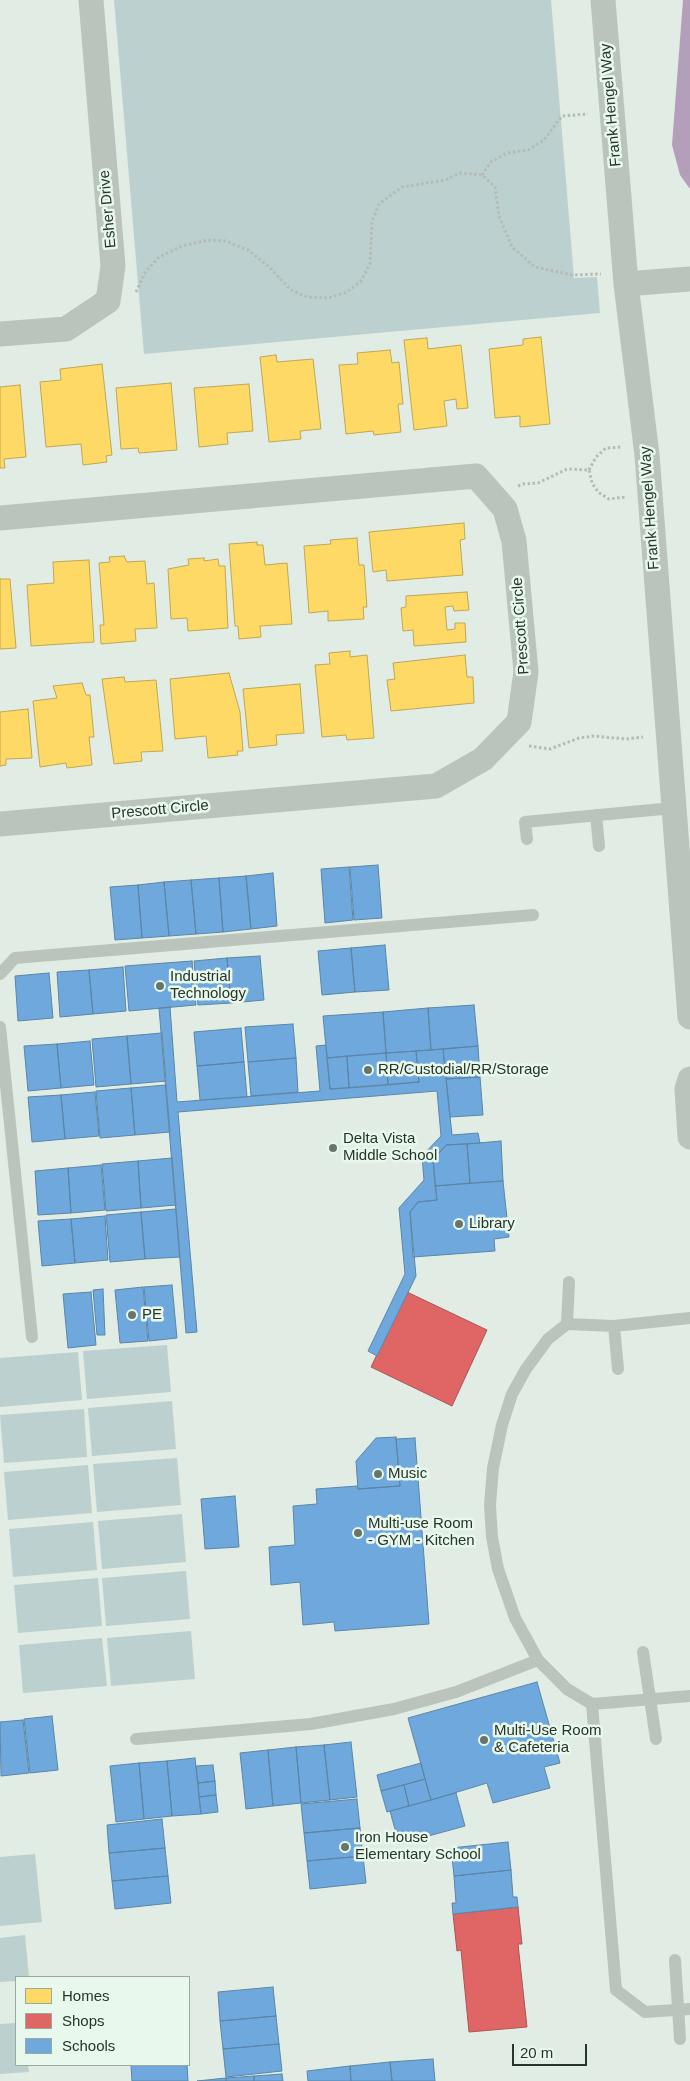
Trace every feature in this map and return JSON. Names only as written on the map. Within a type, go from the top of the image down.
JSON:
[{"type":"street","name":"Esher Drive","points":[[91,0],[113,266],[108,301]]},
{"type":"street","name":"Frank Hengel Way","points":[[603,0],[626,284],[646,444],[672,808],[690,1017]]},
{"type":"street","points":[[626,284],[690,279]]},
{"type":"street","points":[[0,334],[66,329],[108,301]]},
{"type":"street","name":"Prescott Circle","points":[[0,518],[476,476],[505,509],[514,541],[526,672],[519,722],[483,758],[436,786],[0,824]]},
{"type":"street","points":[[690,1080],[686,1089],[690,1137]]},
{"type":"lane","points":[[527,839],[525,822],[672,808]]},
{"type":"lane","points":[[596,815],[598,846]]},
{"type":"lane","points":[[0,974],[15,958],[533,914]]},
{"type":"lane","points":[[0,1027],[32,1337]]},
{"type":"lane","points":[[567,1324],[569,1282]]},
{"type":"lane","points":[[690,1318],[614,1326],[567,1324],[548,1339],[526,1369],[512,1394],[502,1425],[493,1468],[490,1505],[492,1537],[498,1568],[515,1618],[538,1660],[567,1689],[592,1704],[690,1696]]},
{"type":"lane","points":[[614,1326],[618,1370]]},
{"type":"lane","points":[[643,1652],[656,1739]]},
{"type":"lane","points":[[136,1739],[311,1724],[394,1708],[456,1692],[538,1660]]},
{"type":"lane","points":[[592,1704],[616,1990],[645,2012],[684,2010]]},
{"type":"lane","points":[[675,1960],[684,2010],[680,2039]]},
{"type":"path","points":[[482,175],[491,162],[507,153],[528,150],[544,140],[562,116],[611,112]]},
{"type":"path","points":[[108,301],[131,304],[146,271],[159,257],[182,246],[208,240],[226,240],[248,250],[268,266],[291,290],[307,297],[328,298],[347,292],[361,281],[370,264],[372,221],[379,204],[402,187],[445,180],[460,173],[482,175],[495,187],[499,216],[512,247],[535,267],[572,276],[600,274],[626,284]]},
{"type":"path","points":[[646,444],[606,448],[596,457],[589,470],[592,483],[598,492],[609,499],[650,495]]},
{"type":"path","points":[[496,498],[523,484],[538,483],[567,469],[589,470]]},
{"type":"path","points":[[507,734],[526,745],[543,748],[550,748],[579,738],[594,736],[626,738],[667,735]]},
{"type":"shaded area","points":[[114,0],[551,0],[574,278],[597,277],[600,313],[144,354]]},
{"type":"shaded area","points":[[683,0],[690,0],[690,189],[680,175],[672,145]]},
{"type":"shaded area","points":[[167,1345],[171,1392],[87,1399],[83,1351]]},
{"type":"shaded area","points":[[78,1352],[82,1400],[0,1407],[0,1358]]},
{"type":"shaded area","points":[[172,1401],[176,1449],[92,1456],[88,1408]]},
{"type":"shaded area","points":[[84,1409],[87,1457],[4,1463],[0,1415]]},
{"type":"shaded area","points":[[177,1458],[181,1505],[97,1512],[93,1464]]},
{"type":"shaded area","points":[[88,1465],[92,1513],[8,1520],[4,1472]]},
{"type":"shaded area","points":[[182,1514],[186,1562],[102,1569],[98,1521]]},
{"type":"shaded area","points":[[93,1522],[97,1570],[13,1577],[9,1529]]},
{"type":"shaded area","points":[[186,1571],[190,1619],[106,1626],[102,1578]]},
{"type":"shaded area","points":[[98,1578],[102,1626],[18,1633],[14,1585]]},
{"type":"shaded area","points":[[191,1631],[195,1679],[111,1686],[107,1638]]},
{"type":"shaded area","points":[[102,1638],[107,1686],[23,1693],[19,1645]]},
{"type":"shaded area","points":[[35,1854],[42,1922],[0,1926],[0,1857]]},
{"type":"shaded area","points":[[25,1935],[29,1976],[15,1976],[15,1981],[0,1982],[0,1938]]},
{"type":"shaded area","points":[[15,2023],[15,2066],[28,2066],[29,2072],[0,2074],[0,2024]]},
{"type":"building: Homes","points":[[541,337],[550,424],[520,427],[520,416],[495,418],[489,349],[523,345],[523,339]]},
{"type":"building: Homes","points":[[427,338],[428,349],[461,345],[468,408],[457,409],[456,399],[444,401],[447,426],[414,430],[404,340]]},
{"type":"building: Homes","points":[[390,350],[392,363],[399,362],[403,404],[398,404],[401,432],[374,435],[373,431],[346,434],[339,365],[358,364],[357,353]]},
{"type":"building: Homes","points":[[276,355],[277,362],[313,359],[321,429],[300,431],[301,439],[269,442],[260,357]]},
{"type":"building: Homes","points":[[102,364],[112,455],[106,456],[107,462],[83,465],[81,444],[46,447],[40,382],[61,380],[60,369]]},
{"type":"building: Homes","points":[[171,383],[177,450],[139,453],[138,448],[121,449],[116,388]]},
{"type":"building: Homes","points":[[249,384],[253,431],[227,433],[228,444],[199,447],[194,388]]},
{"type":"building: Homes","points":[[20,385],[26,457],[4,459],[5,468],[0,468],[0,387]]},
{"type":"building: Homes","points":[[464,523],[465,539],[460,540],[463,575],[387,581],[386,570],[373,572],[369,532]]},
{"type":"building: Homes","points":[[357,538],[359,565],[364,565],[367,607],[363,607],[364,619],[328,621],[328,611],[309,613],[304,546],[331,544],[330,540]]},
{"type":"building: Homes","points":[[257,542],[257,545],[263,545],[265,565],[287,563],[292,624],[260,626],[261,637],[239,639],[238,626],[235,626],[229,544]]},
{"type":"building: Homes","points":[[124,556],[127,562],[145,561],[147,584],[154,583],[157,628],[135,629],[136,641],[101,644],[100,625],[104,625],[99,563],[110,562],[109,557]]},
{"type":"building: Homes","points":[[204,558],[204,561],[218,559],[219,566],[225,566],[228,628],[188,631],[187,618],[171,619],[168,569],[189,565],[188,559]]},
{"type":"building: Homes","points":[[89,560],[94,642],[31,646],[27,585],[54,583],[53,562]]},
{"type":"building: Homes","points":[[0,579],[10,579],[16,648],[0,649]]},
{"type":"building: Homes","points":[[467,592],[469,610],[454,611],[453,606],[445,607],[447,630],[455,629],[455,623],[465,623],[466,642],[414,646],[413,630],[403,631],[401,608],[406,607],[406,596]]},
{"type":"building: Homes","points":[[350,651],[350,657],[367,655],[374,738],[347,740],[346,735],[322,737],[315,665],[330,664],[329,653]]},
{"type":"building: Homes","points":[[465,655],[467,677],[473,677],[474,703],[391,711],[387,680],[395,679],[393,663]]},
{"type":"building: Homes","points":[[229,673],[240,712],[243,751],[237,751],[238,755],[208,758],[206,736],[175,739],[170,679]]},
{"type":"building: Homes","points":[[124,677],[125,682],[156,680],[163,751],[141,752],[142,761],[114,764],[102,679]]},
{"type":"building: Homes","points":[[82,683],[86,695],[90,695],[94,737],[89,737],[92,765],[67,768],[66,763],[40,767],[33,701],[57,698],[53,686]]},
{"type":"building: Homes","points":[[300,684],[304,733],[276,735],[277,745],[249,748],[243,689]]},
{"type":"building: Homes","points":[[28,709],[32,758],[6,759],[6,765],[0,766],[0,712]]},
{"type":"building: Shops","points":[[407,1292],[487,1330],[452,1406],[371,1367]]},
{"type":"building: Shops","points":[[518,1907],[522,1944],[518,1944],[527,2027],[469,2032],[461,1950],[457,1951],[453,1914]]},
{"type":"building: Schools","points":[[378,865],[382,918],[354,920],[350,867]]},
{"type":"building: Schools","points":[[349,867],[353,920],[325,923],[321,869]]},
{"type":"building: Schools","points":[[273,873],[277,926],[251,929],[246,876]]},
{"type":"building: Schools","points":[[246,876],[251,929],[223,932],[219,878]]},
{"type":"building: Schools","points":[[219,878],[223,932],[196,934],[191,880]]},
{"type":"building: Schools","points":[[191,880],[196,934],[169,936],[164,882]]},
{"type":"building: Schools","points":[[164,882],[169,936],[142,938],[138,885]]},
{"type":"building: Schools","points":[[138,885],[142,938],[115,940],[110,887]]},
{"type":"building: Schools","points":[[385,945],[389,990],[355,992],[351,948]]},
{"type":"building: Schools","points":[[351,948],[355,992],[322,995],[318,951]]},
{"type":"building: Schools","points":[[260,956],[264,1000],[231,1003],[227,958]]},
{"type":"building: Schools","points":[[227,958],[231,1003],[198,1005],[194,961]]},
{"type":"building: Schools","name":"Industrial Technology","points":[[192,961],[196,1005],[129,1011],[125,966]]},
{"type":"building: Schools","points":[[123,967],[126,1011],[93,1014],[89,970]]},
{"type":"building: Schools","points":[[89,970],[93,1014],[60,1017],[57,972]]},
{"type":"building: Schools","points":[[49,973],[53,1018],[18,1021],[15,976]]},
{"type":"building: Schools","points":[[474,1005],[478,1046],[431,1050],[428,1008]]},
{"type":"building: Schools","points":[[170,1007],[177,1102],[320,1091],[316,1046],[326,1045],[330,1089],[419,1082],[416,1051],[443,1049],[452,1135],[478,1133],[480,1143],[446,1145],[433,1160],[437,1200],[418,1202],[410,1212],[416,1276],[377,1356],[368,1351],[405,1274],[399,1208],[424,1180],[422,1156],[441,1136],[437,1091],[178,1112],[197,1332],[186,1333],[159,1008]]},
{"type":"building: Schools","points":[[428,1008],[431,1050],[386,1053],[383,1012]]},
{"type":"building: Schools","points":[[383,1012],[386,1053],[327,1058],[323,1016]]},
{"type":"building: Schools","points":[[293,1024],[296,1058],[248,1062],[245,1027]]},
{"type":"building: Schools","points":[[241,1028],[244,1062],[197,1066],[194,1032]]},
{"type":"building: Schools","points":[[162,1033],[166,1081],[131,1084],[127,1036]]},
{"type":"building: Schools","points":[[127,1036],[131,1084],[96,1087],[92,1039]]},
{"type":"building: Schools","points":[[90,1041],[94,1085],[61,1088],[57,1044]]},
{"type":"building: Schools","points":[[57,1044],[61,1088],[28,1091],[24,1046]]},
{"type":"building: Schools","points":[[478,1046],[480,1077],[446,1079],[443,1049]]},
{"type":"building: Schools","points":[[416,1051],[419,1082],[388,1085],[386,1053]]},
{"type":"building: Schools","name":"RR/Custodial/RR/Storage","points":[[386,1053],[388,1085],[349,1088],[347,1056]]},
{"type":"building: Schools","points":[[347,1056],[349,1088],[330,1089],[327,1058]]},
{"type":"building: Schools","points":[[296,1058],[298,1092],[251,1096],[248,1062]]},
{"type":"building: Schools","points":[[244,1062],[247,1097],[200,1100],[197,1066]]},
{"type":"building: Schools","points":[[480,1077],[483,1115],[450,1117],[446,1079]]},
{"type":"building: Schools","points":[[166,1085],[170,1132],[135,1135],[131,1088]]},
{"type":"building: Schools","points":[[131,1088],[135,1135],[100,1138],[96,1091]]},
{"type":"building: Schools","points":[[95,1092],[99,1136],[65,1139],[61,1095]]},
{"type":"building: Schools","points":[[61,1095],[65,1139],[32,1142],[28,1097]]},
{"type":"building: Schools","points":[[501,1141],[503,1181],[470,1183],[467,1144]]},
{"type":"building: Schools","points":[[467,1144],[470,1183],[435,1186],[433,1160],[446,1145]]},
{"type":"building: Schools","points":[[172,1158],[176,1205],[141,1208],[138,1161]]},
{"type":"building: Schools","points":[[138,1161],[141,1208],[106,1211],[102,1164]]},
{"type":"building: Schools","points":[[101,1165],[105,1210],[71,1213],[68,1168]]},
{"type":"building: Schools","points":[[68,1168],[71,1213],[38,1215],[35,1171]]},
{"type":"building: Schools","name":"Library","points":[[503,1181],[509,1237],[494,1239],[495,1251],[413,1257],[410,1212],[418,1202],[437,1200],[435,1186]]},
{"type":"building: Schools","points":[[176,1209],[180,1257],[145,1259],[141,1212]]},
{"type":"building: Schools","points":[[141,1212],[145,1259],[110,1262],[106,1215]]},
{"type":"building: Schools","points":[[105,1216],[108,1260],[75,1263],[71,1219]]},
{"type":"building: Schools","points":[[71,1219],[75,1263],[42,1266],[38,1221]]},
{"type":"building: Schools","name":"PE","points":[[172,1285],[177,1338],[149,1341],[144,1287]]},
{"type":"building: Schools","name":"PE","points":[[143,1287],[148,1341],[120,1343],[115,1290]]},
{"type":"building: Schools","points":[[103,1289],[105,1335],[97,1335],[93,1290]]},
{"type":"building: Schools","points":[[91,1292],[96,1345],[68,1348],[63,1294]]},
{"type":"building: Schools","name":"Music","points":[[396,1437],[400,1486],[358,1489],[356,1461],[376,1438]]},
{"type":"building: Schools","name":"Multi-use Room - GYM - Kitchen","points":[[415,1438],[429,1624],[335,1631],[334,1622],[303,1625],[300,1582],[271,1585],[269,1547],[295,1545],[293,1506],[317,1504],[316,1489],[357,1486],[358,1489],[400,1486],[396,1439]]},
{"type":"building: Schools","points":[[235,1496],[239,1547],[205,1549],[201,1499]]},
{"type":"building: Schools","name":"Multi-Use Room & Cafeteria","points":[[537,1682],[560,1763],[544,1767],[550,1788],[493,1803],[487,1783],[431,1800],[408,1718]]},
{"type":"building: Schools","points":[[52,1716],[58,1770],[30,1773],[24,1719]]},
{"type":"building: Schools","points":[[23,1720],[29,1773],[1,1776],[0,1722]]},
{"type":"building: Schools","points":[[351,1742],[357,1797],[330,1800],[324,1745]]},
{"type":"building: Schools","points":[[324,1745],[330,1800],[301,1803],[296,1747]]},
{"type":"building: Schools","points":[[296,1747],[301,1803],[273,1806],[268,1750]]},
{"type":"building: Schools","points":[[268,1750],[273,1806],[246,1809],[240,1753]]},
{"type":"building: Schools","points":[[195,1758],[201,1814],[172,1816],[167,1761]]},
{"type":"building: Schools","points":[[167,1761],[172,1816],[144,1819],[139,1763]]},
{"type":"building: Schools","points":[[139,1763],[144,1819],[116,1822],[110,1766]]},
{"type":"building: Schools","points":[[421,1763],[425,1779],[381,1791],[377,1775]]},
{"type":"building: Schools","points":[[213,1765],[215,1781],[198,1783],[196,1766]]},
{"type":"building: Schools","points":[[425,1779],[431,1800],[409,1806],[404,1785]]},
{"type":"building: Schools","points":[[215,1781],[216,1795],[199,1797],[198,1783]]},
{"type":"building: Schools","points":[[404,1785],[409,1806],[387,1812],[381,1791]]},
{"type":"building: Schools","points":[[456,1793],[465,1826],[399,1844],[390,1811]]},
{"type":"building: Schools","points":[[216,1795],[218,1812],[201,1814],[199,1797]]},
{"type":"building: Schools","points":[[357,1799],[360,1828],[304,1833],[301,1804]]},
{"type":"building: Schools","points":[[162,1819],[165,1848],[109,1853],[107,1825]]},
{"type":"building: Schools","points":[[360,1828],[363,1856],[307,1861],[304,1833]]},
{"type":"building: Schools","points":[[508,1842],[511,1870],[454,1876],[451,1848]]},
{"type":"building: Schools","points":[[165,1848],[168,1876],[112,1881],[109,1853]]},
{"type":"building: Schools","points":[[363,1856],[366,1883],[310,1889],[307,1861]]},
{"type":"building: Schools","points":[[511,1870],[513,1897],[517,1897],[518,1907],[453,1914],[452,1903],[456,1903],[454,1876]]},
{"type":"building: Schools","points":[[168,1876],[171,1903],[115,1909],[112,1881]]},
{"type":"building: Schools","points":[[273,1987],[276,2016],[220,2021],[218,1992]]},
{"type":"building: Schools","points":[[276,2016],[279,2044],[223,2049],[220,2021]]},
{"type":"building: Schools","points":[[279,2044],[282,2071],[226,2077],[223,2049]]},
{"type":"building: Schools","points":[[433,2059],[435,2081],[392,2081],[390,2062]]},
{"type":"building: Schools","points":[[390,2062],[392,2081],[351,2081],[350,2066]]},
{"type":"building: Schools","points":[[131,2066],[187,2066],[188,2081],[132,2081]]},
{"type":"building: Schools","points":[[350,2066],[351,2081],[308,2081],[307,2071]]},
{"type":"building: Schools","points":[[282,2074],[283,2081],[254,2081],[254,2076]]},
{"type":"building: Schools","points":[[254,2076],[254,2081],[226,2081],[226,2078]]},
{"type":"building: Schools","points":[[226,2078],[226,2081],[197,2081]]},
{"type":"place","name":"Industrial Technology","points":[[160,986]]},
{"type":"place","name":"RR/Custodial/RR/Storage","points":[[368,1070]]},
{"type":"place","name":"Delta Vista Middle School","points":[[333,1148]]},
{"type":"place","name":"Library","points":[[459,1224]]},
{"type":"place","name":"PE","points":[[132,1315]]},
{"type":"place","name":"Music","points":[[378,1474]]},
{"type":"place","name":"Multi-use Room - GYM - Kitchen","points":[[358,1533]]},
{"type":"place","name":"Multi-Use Room & Cafeteria","points":[[484,1740]]},
{"type":"place","name":"Iron House Elementary School","points":[[345,1847]]}]
